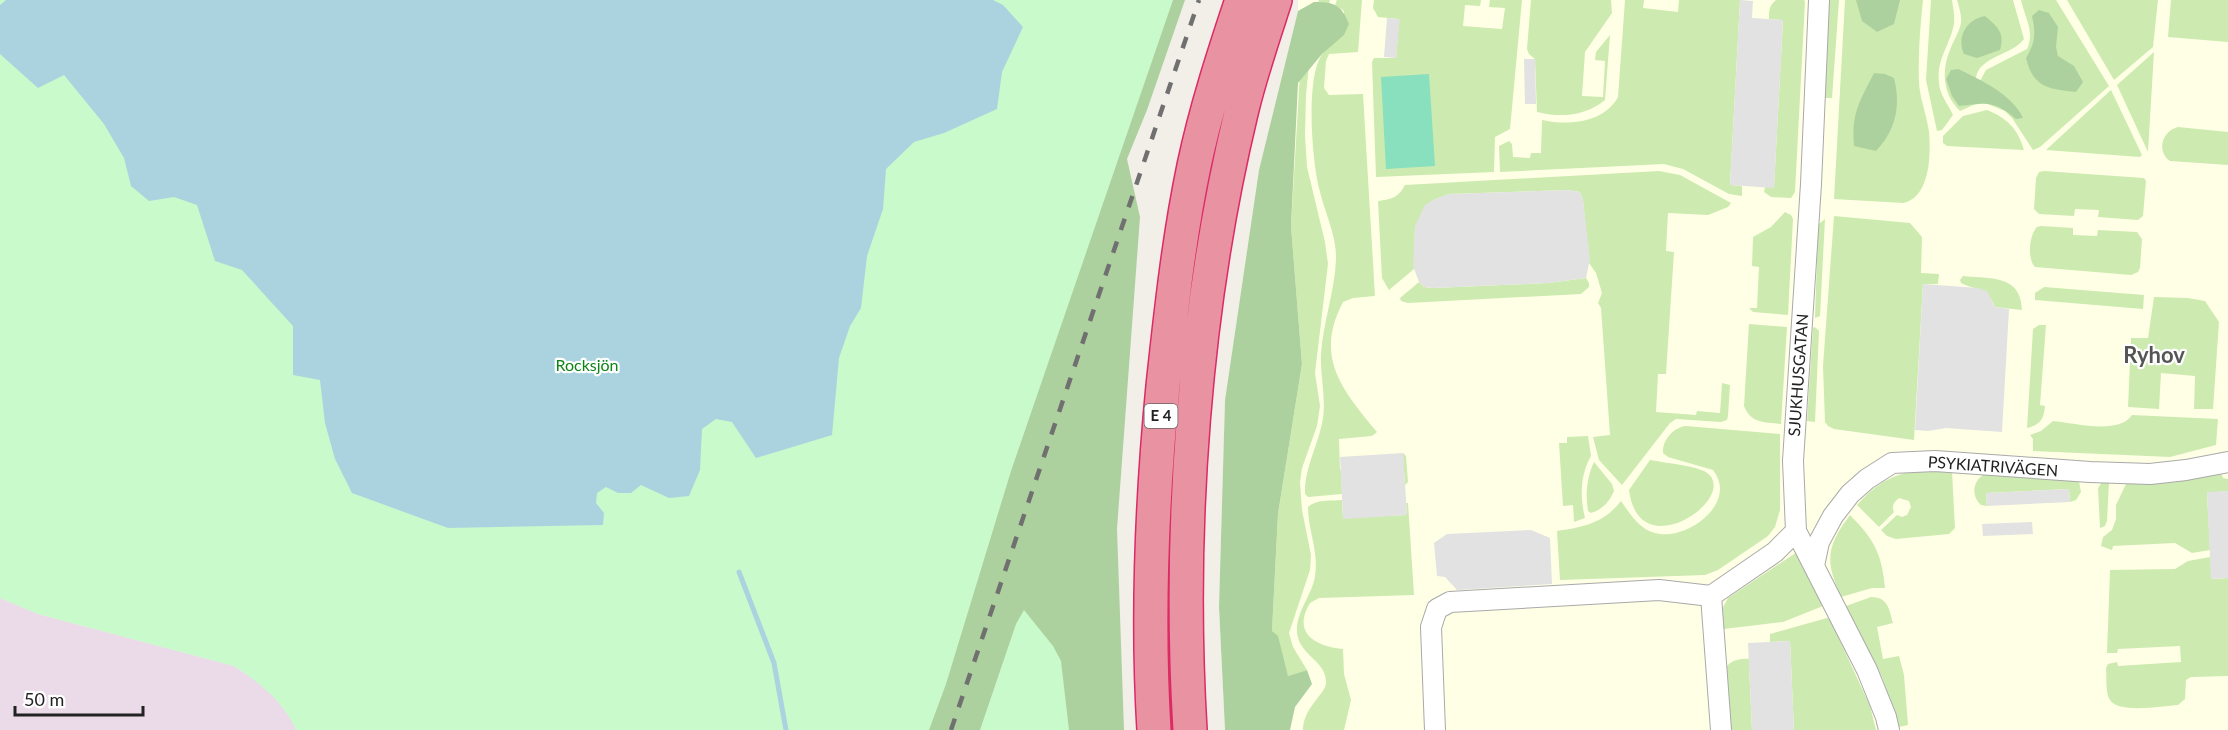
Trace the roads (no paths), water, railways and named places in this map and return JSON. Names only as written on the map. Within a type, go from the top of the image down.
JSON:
[{"type":"highway","name":"E 4","points":[[1154,730],[1152,540],[1155,477],[1168,337],[1177,266],[1195,164],[1223,56],[1242,0]]},
{"type":"highway","name":"E 4","points":[[1190,730],[1189,540],[1195,415],[1202,339],[1213,258],[1231,160],[1242,111],[1275,0]]},
{"type":"street","name":"SJUKHUSGATAN","points":[[1820,0],[1793,461],[1796,531],[1867,670],[1889,730]]},
{"type":"street","name":"PSYKIATRIVÄGEN","points":[[1814,566],[1820,542],[1833,516],[1850,494],[1892,463],[1935,461],[2150,474],[2228,462]]},
{"type":"street","points":[[1435,730],[1431,627],[1437,609],[1450,602],[1659,590],[1711,596],[1775,552],[1796,531]]},
{"type":"street","points":[[1711,596],[1721,730]]},
{"type":"water","name":"Rocksjön","points":[[6,0],[993,0],[1003,5],[1023,27],[1002,72],[997,109],[944,133],[914,142],[886,169],[883,209],[867,256],[861,308],[850,326],[839,358],[832,435],[756,458],[732,422],[716,419],[702,429],[700,470],[689,496],[669,498],[641,485],[631,493],[618,493],[606,487],[597,493],[596,503],[604,513],[603,525],[448,528],[352,493],[335,459],[325,423],[320,380],[293,375],[293,326],[242,270],[215,261],[197,205],[174,197],[149,201],[131,186],[124,158],[104,124],[64,75],[38,88],[0,54],[0,5]]},
{"type":"waterway","points":[[739,572],[774,663],[786,730]]},
{"type":"railway","points":[[951,730],[1199,0]]},
{"type":"district","name":"Ryhov","points":[[2154,355]]}]
